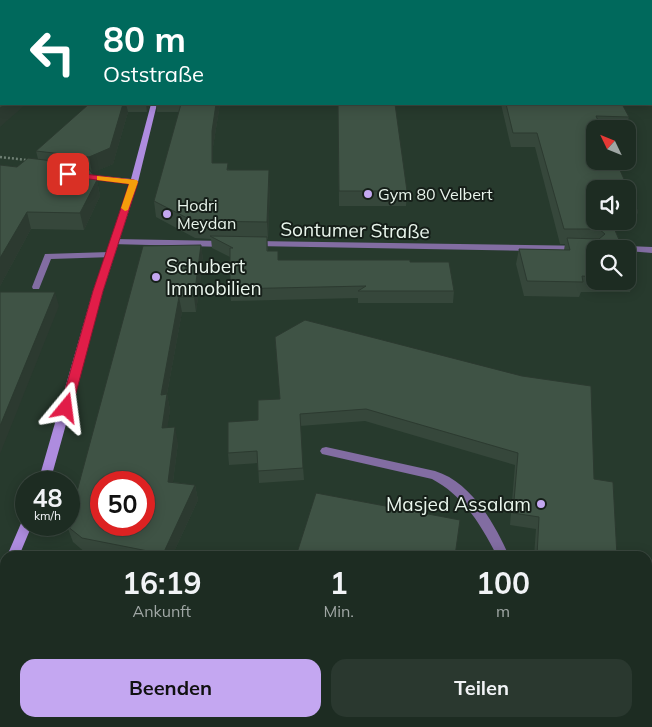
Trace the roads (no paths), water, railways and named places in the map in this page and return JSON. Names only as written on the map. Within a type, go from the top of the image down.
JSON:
[{"type":"main road","points":[[47,471],[110,255],[134,182],[154,105]]},
{"type":"main road","points":[[77,176],[134,182]]},
{"type":"main road","points":[[15,551],[21,536]]},
{"type":"street","points":[[114,242],[231,244]]},
{"type":"street","name":"Sontumer Straße","points":[[250,244],[586,249]]},
{"type":"street","points":[[636,250],[652,250]]},
{"type":"street","points":[[36,287],[48,256],[110,255]]},
{"type":"street","points":[[326,451],[435,474],[451,482],[467,498],[488,525],[501,551]]},
{"type":"place","name":"Gym 80 Velbert","points":[[368,194]]},
{"type":"place","name":"Hodri Meydan","points":[[167,214]]},
{"type":"place","name":"Schubert Immobilien","points":[[156,277]]},
{"type":"place","name":"Masjed Assalam","points":[[541,504]]}]
